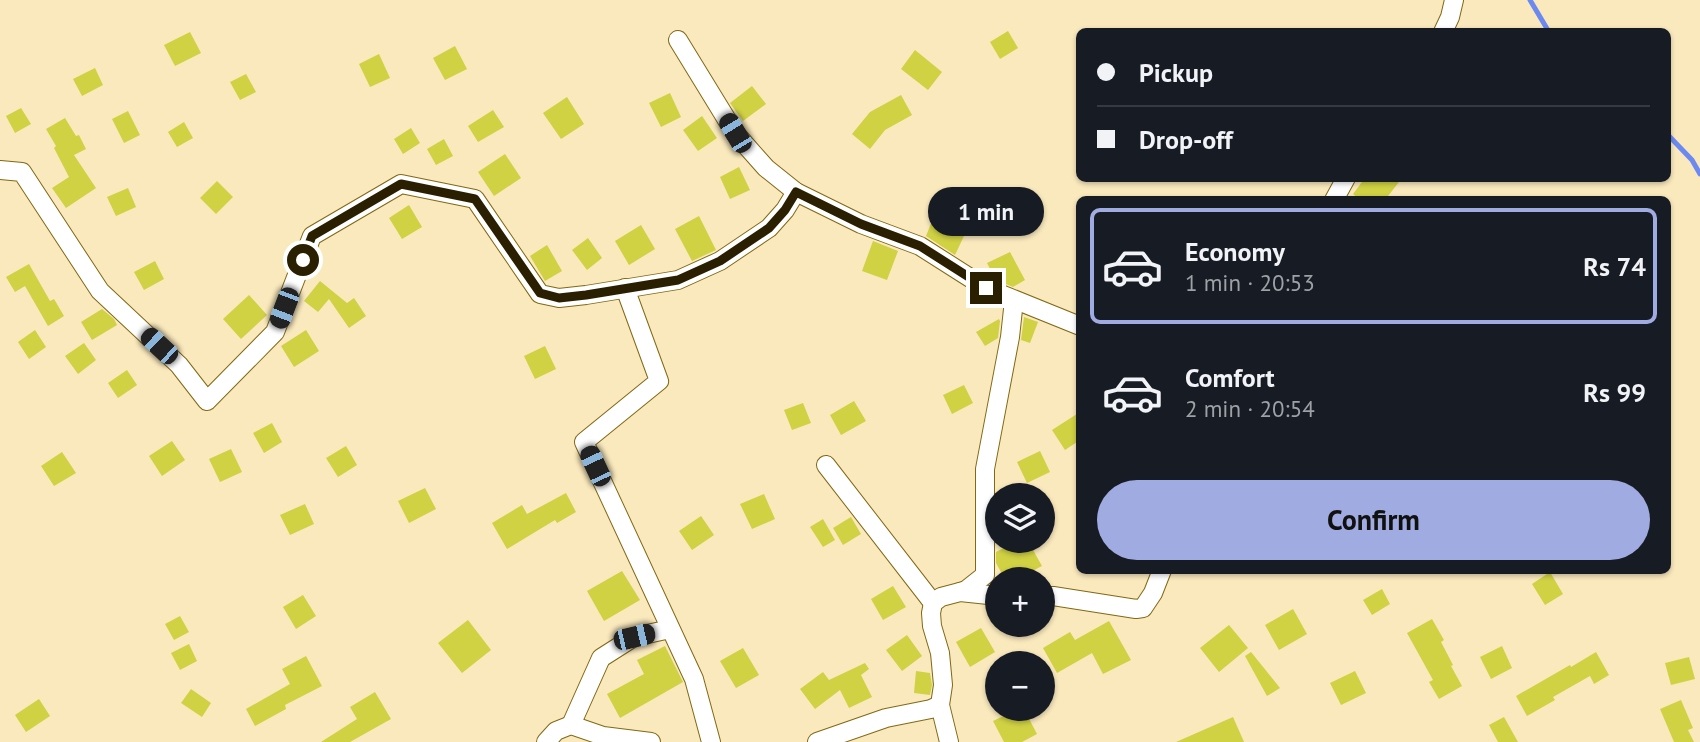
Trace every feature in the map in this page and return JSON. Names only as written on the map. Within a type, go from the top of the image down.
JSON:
[{"type":"street","points":[[1445,28],[1454,0]]},
{"type":"street","points":[[678,40],[735,133],[766,168],[796,192],[861,224],[920,246],[986,288],[1076,324]]},
{"type":"street","points":[[0,170],[22,172],[100,291],[179,365],[207,401],[275,332],[312,236],[401,184],[475,199],[540,293],[559,298],[678,280],[720,261],[769,228],[796,192]]},
{"type":"street","points":[[625,288],[659,381],[584,442],[694,678],[711,742]]},
{"type":"street","points":[[949,742],[940,705],[943,685],[940,653],[931,613],[933,603],[941,597],[966,590],[985,575],[985,469],[1010,337],[1014,300]]},
{"type":"street","points":[[826,465],[933,603]]},
{"type":"street","points":[[1055,596],[1143,608],[1160,574]]},
{"type":"street","points":[[960,592],[985,595]]},
{"type":"street","points":[[546,742],[556,731],[571,724],[601,658],[634,637],[670,629]]},
{"type":"street","points":[[817,742],[886,718],[940,705]]},
{"type":"street","points":[[571,724],[603,736],[651,742]]},
{"type":"building","points":[[1008,31],[1018,48],[1000,59],[990,42]]},
{"type":"building","points":[[190,32],[201,53],[175,66],[164,45]]},
{"type":"building","points":[[455,46],[467,69],[445,80],[433,58]]},
{"type":"building","points":[[915,50],[942,72],[928,90],[901,69]]},
{"type":"building","points":[[379,54],[390,78],[370,87],[359,64]]},
{"type":"building","points":[[95,68],[103,85],[82,96],[73,79]]},
{"type":"building","points":[[246,74],[256,92],[240,100],[230,82]]},
{"type":"building","points":[[752,86],[766,104],[743,121],[730,103]]},
{"type":"building","points":[[670,93],[681,117],[661,127],[649,103]]},
{"type":"building","points":[[901,95],[912,115],[885,130],[870,149],[852,134],[870,112]]},
{"type":"building","points":[[567,97],[584,124],[561,139],[543,113]]},
{"type":"building","points":[[21,108],[31,124],[15,133],[6,116]]},
{"type":"building","points":[[493,110],[504,127],[478,142],[468,126]]},
{"type":"building","points":[[128,111],[140,135],[124,143],[112,119]]},
{"type":"building","points":[[702,116],[717,138],[698,151],[683,130]]},
{"type":"building","points":[[65,118],[86,149],[74,155],[96,188],[66,208],[52,188],[69,177],[46,129]]},
{"type":"building","points":[[184,122],[193,138],[177,147],[168,132]]},
{"type":"building","points":[[411,128],[420,143],[403,154],[394,139]]},
{"type":"building","points":[[444,139],[453,156],[436,165],[427,149]]},
{"type":"building","points":[[505,154],[521,178],[494,196],[478,172]]},
{"type":"building","points":[[739,167],[750,190],[730,199],[720,177]]},
{"type":"building","points":[[217,181],[233,197],[216,214],[200,198]]},
{"type":"building","points":[[1362,182],[1399,182],[1388,196],[1353,194]]},
{"type":"building","points":[[128,188],[136,207],[116,216],[107,197]]},
{"type":"building","points":[[409,205],[422,227],[402,239],[389,218]]},
{"type":"building","points":[[699,216],[716,250],[692,261],[675,229]]},
{"type":"building","points":[[932,221],[964,236],[955,255],[926,236]]},
{"type":"building","points":[[641,225],[655,249],[629,265],[615,241]]},
{"type":"building","points":[[588,238],[602,258],[587,270],[572,250]]},
{"type":"building","points":[[873,241],[898,251],[887,280],[862,271]]},
{"type":"building","points":[[547,245],[562,271],[545,281],[530,256]]},
{"type":"building","points":[[1010,252],[1025,280],[1013,287],[996,280],[987,263]]},
{"type":"building","points":[[155,261],[164,279],[144,290],[134,272]]},
{"type":"building","points":[[29,264],[50,301],[54,299],[64,316],[48,326],[25,286],[15,292],[6,277]]},
{"type":"building","points":[[320,281],[347,303],[354,298],[366,316],[349,328],[329,299],[318,312],[304,301]]},
{"type":"building","points":[[249,295],[267,315],[241,339],[223,319]]},
{"type":"building","points":[[102,309],[117,325],[92,340],[81,322]]},
{"type":"building","points":[[1024,317],[1038,322],[1030,343],[1021,340]]},
{"type":"building","points":[[999,319],[998,338],[985,346],[976,332]]},
{"type":"building","points":[[35,330],[46,347],[29,359],[18,342]]},
{"type":"building","points":[[306,330],[319,351],[294,367],[281,346]]},
{"type":"building","points":[[84,343],[96,360],[78,374],[65,356]]},
{"type":"building","points":[[545,346],[556,369],[535,379],[524,356]]},
{"type":"building","points":[[127,370],[137,385],[118,398],[108,383]]},
{"type":"building","points":[[964,385],[973,403],[952,414],[943,395]]},
{"type":"building","points":[[854,401],[866,421],[841,435],[830,415]]},
{"type":"building","points":[[803,403],[811,423],[792,430],[784,410]]},
{"type":"building","points":[[1076,415],[1076,443],[1065,450],[1052,430]]},
{"type":"building","points":[[272,423],[282,442],[264,453],[253,433]]},
{"type":"building","points":[[172,441],[185,460],[162,476],[149,456]]},
{"type":"building","points":[[346,446],[357,465],[338,477],[326,458]]},
{"type":"building","points":[[231,449],[242,472],[220,482],[209,459]]},
{"type":"building","points":[[1040,451],[1050,472],[1027,483],[1017,462]]},
{"type":"building","points":[[62,452],[76,473],[54,486],[41,466]]},
{"type":"building","points":[[425,488],[436,509],[409,523],[398,501]]},
{"type":"building","points":[[566,493],[576,512],[557,523],[555,520],[507,549],[492,523],[522,505],[527,514]]},
{"type":"building","points":[[764,494],[775,519],[752,529],[740,504]]},
{"type":"building","points":[[305,504],[314,524],[290,535],[280,515]]},
{"type":"building","points":[[701,516],[714,535],[692,550],[679,531]]},
{"type":"building","points":[[851,517],[861,534],[843,545],[833,528]]},
{"type":"building","points":[[823,519],[835,540],[823,547],[810,527]]},
{"type":"building","points":[[996,553],[1035,553],[1042,566],[998,567]]},
{"type":"building","points":[[622,571],[640,600],[604,621],[587,591]]},
{"type":"building","points":[[1551,574],[1563,594],[1545,605],[1532,584]]},
{"type":"building","points":[[893,586],[906,607],[883,620],[871,599]]},
{"type":"building","points":[[1382,589],[1390,604],[1372,615],[1363,600]]},
{"type":"building","points":[[303,595],[316,616],[296,629],[283,607]]},
{"type":"building","points":[[1293,609],[1307,634],[1279,650],[1265,625]]},
{"type":"building","points":[[180,616],[189,632],[174,640],[165,624]]},
{"type":"building","points":[[1432,619],[1444,640],[1441,642],[1462,686],[1439,699],[1429,682],[1433,680],[1407,633]]},
{"type":"building","points":[[468,620],[491,650],[462,673],[438,643]]},
{"type":"building","points":[[1109,621],[1131,660],[1103,674],[1092,653],[1057,673],[1055,651],[1045,651],[1043,648],[1070,632],[1075,640]]},
{"type":"building","points":[[1229,625],[1248,648],[1219,672],[1200,648]]},
{"type":"building","points":[[981,628],[994,651],[985,651],[985,658],[970,667],[956,642]]},
{"type":"building","points":[[907,635],[922,656],[902,671],[886,650]]},
{"type":"building","points":[[189,644],[197,661],[180,670],[171,653]]},
{"type":"building","points":[[665,646],[683,682],[620,718],[607,694],[644,674],[637,660]]},
{"type":"building","points":[[1502,646],[1512,668],[1491,679],[1480,657]]},
{"type":"building","points":[[743,648],[759,675],[736,688],[720,661]]},
{"type":"building","points":[[1251,652],[1280,688],[1267,696],[1245,656]]},
{"type":"building","points":[[1596,652],[1609,675],[1594,684],[1590,676],[1553,697],[1555,700],[1527,716],[1516,696]]},
{"type":"building","points":[[306,656],[322,686],[285,705],[286,709],[255,726],[246,709],[290,684],[282,669]]},
{"type":"building","points":[[1689,657],[1695,679],[1671,685],[1665,663]]},
{"type":"building","points":[[865,663],[869,669],[861,675],[872,697],[849,708],[840,690],[815,709],[800,689],[823,672],[829,680]]},
{"type":"building","points":[[916,671],[930,673],[930,695],[914,693]]},
{"type":"building","points":[[1355,671],[1366,693],[1341,705],[1330,683]]},
{"type":"building","points":[[191,689],[211,703],[202,717],[181,703]]},
{"type":"building","points":[[375,692],[391,719],[350,742],[321,742],[357,719],[350,707]]},
{"type":"building","points":[[39,699],[50,716],[26,732],[15,715]]},
{"type":"building","points":[[1681,700],[1693,728],[1688,730],[1694,742],[1674,742],[1660,709]]},
{"type":"building","points":[[1233,717],[1244,742],[1176,742]]},
{"type":"building","points":[[1504,717],[1518,742],[1498,742],[1489,725]]},
{"type":"building","points":[[993,721],[1030,721],[1037,734],[1022,742],[1004,742]]},
{"type":"waterway","points":[[1530,0],[1547,28]]},
{"type":"waterway","points":[[1671,138],[1692,160],[1700,174]]},
{"type":"route","points":[[303,260],[312,236],[401,184],[475,199],[540,293],[559,298],[586,295],[678,280],[720,261],[769,228],[796,192],[861,224],[920,246],[986,288]]}]
